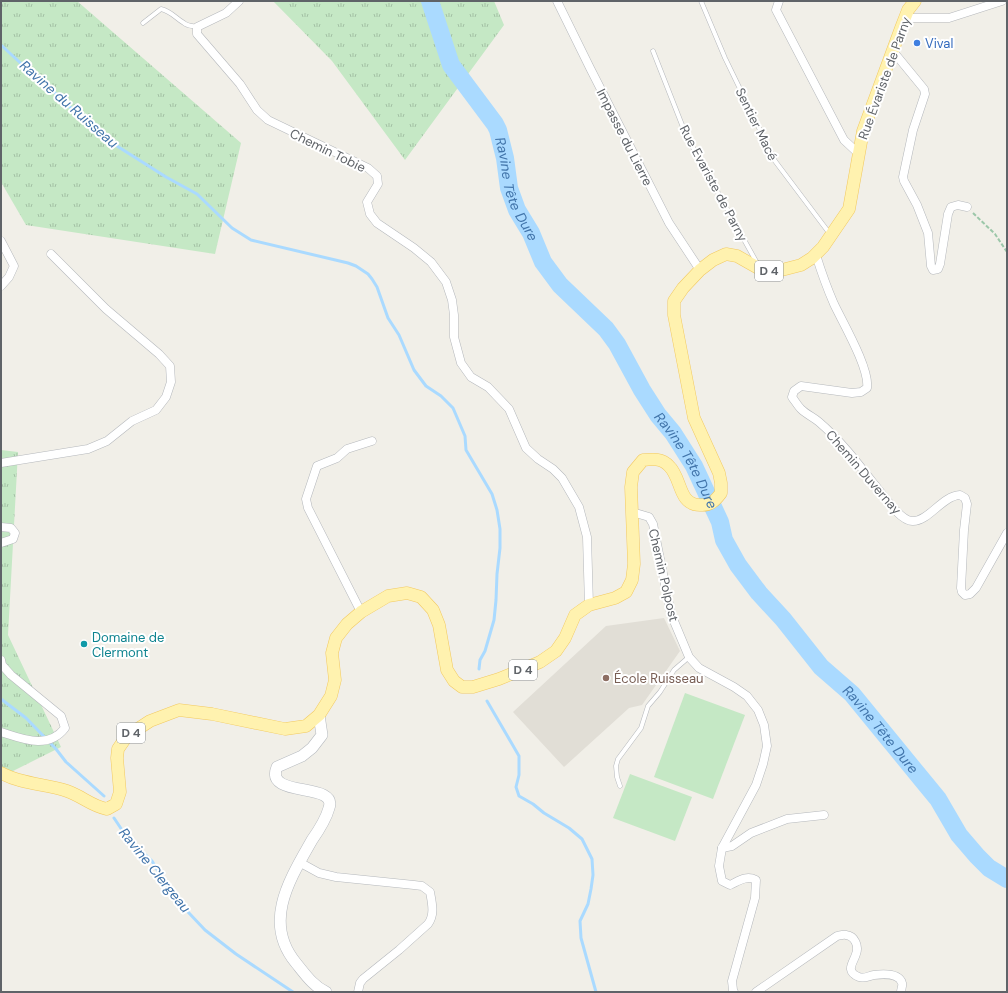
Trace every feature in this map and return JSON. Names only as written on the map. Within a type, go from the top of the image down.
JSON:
[{"type":"main road","name":"Rue Évariste de Parny","points":[[1,773],[17,780],[51,786],[69,792],[96,807],[107,809],[116,804],[120,792],[116,758],[118,749],[127,736],[150,720],[179,710],[192,710],[285,729],[306,726],[319,716],[331,696],[335,680],[332,652],[336,638],[347,624],[361,612],[388,596],[407,593],[421,597],[434,610],[440,624],[447,670],[454,681],[462,687],[473,687],[521,671],[540,662],[556,651],[565,638],[575,615],[589,605],[615,598],[626,592],[632,580],[634,564],[631,487],[633,472],[643,460],[656,459],[669,465],[676,474],[682,493],[688,502],[705,506],[715,500],[721,493],[722,483],[719,473],[694,418],[674,315],[674,301],[682,288],[700,270],[713,260],[726,254],[737,256],[760,269],[774,272],[800,265],[816,255],[849,209],[863,131],[892,50],[905,18],[914,1]]},
{"type":"main road","points":[[319,716],[322,735],[312,748],[302,756],[277,767],[275,773],[276,778],[281,783],[314,792],[327,797],[330,801],[330,807],[326,818],[299,862],[286,890],[281,908],[280,921],[284,945],[290,956],[315,985],[326,992]]},
{"type":"street","points":[[197,27],[226,13],[239,1]]},
{"type":"street","name":"Impasse du Lierre","points":[[557,1],[669,223],[700,270]]},
{"type":"street","points":[[779,1],[776,10],[844,140],[858,153]]},
{"type":"street","points":[[905,18],[950,18],[1002,1]]},
{"type":"street","name":"Chemin Tobie","points":[[197,27],[198,34],[240,84],[257,110],[268,120],[368,168],[376,176],[378,184],[367,202],[370,214],[377,224],[414,248],[430,262],[446,282],[452,300],[454,337],[461,363],[472,377],[488,387],[509,409],[526,448],[538,459],[553,468],[562,478],[579,507],[587,537],[589,605]]},
{"type":"street","points":[[892,50],[924,90],[925,94],[913,130],[903,177],[924,220],[928,233],[931,266],[933,270],[938,269],[940,264],[948,214],[951,207],[958,205],[967,207]]},
{"type":"street","points":[[1,241],[14,266],[9,277],[1,286]]},
{"type":"street","points":[[1,463],[88,449],[107,441],[132,421],[156,410],[166,397],[171,382],[170,366],[106,309],[51,254]]},
{"type":"street","name":"Chemin Duvernay","points":[[816,255],[834,304],[862,365],[868,382],[867,388],[861,392],[852,393],[801,386],[794,391],[792,397],[796,403],[801,409],[819,422],[852,456],[891,504],[907,521],[914,521],[922,518],[955,495],[960,495],[965,498],[967,504],[961,588],[965,595],[970,594],[976,588],[1007,532]]},
{"type":"street","points":[[361,612],[308,508],[306,499],[318,466],[337,458],[347,449],[372,441]]},
{"type":"street","name":"Chemin Polpost","points":[[632,512],[648,516],[653,524],[671,614],[689,657],[699,668],[734,687],[747,696],[758,710],[764,725],[767,746],[756,785],[722,848],[719,866],[722,881],[730,885],[744,878],[751,877],[756,880],[754,898],[732,981],[732,990],[734,992]]},
{"type":"street","points":[[1,527],[11,528],[15,533],[13,539],[1,543]]},
{"type":"street","points":[[1,660],[2,665],[11,676],[61,716],[65,728],[61,734],[48,741],[36,742],[1,732]]},
{"type":"street","points":[[722,848],[732,846],[751,833],[787,819],[824,815]]},
{"type":"street","points":[[299,862],[319,873],[336,877],[422,886],[430,892],[432,919],[399,950],[363,979],[360,983],[358,992]]},
{"type":"street","points":[[756,992],[837,936],[846,935],[853,937],[857,943],[856,956],[852,960],[851,968],[853,973],[859,977],[866,978],[874,975],[892,975],[899,978],[902,983],[901,992]]},
{"type":"lane","name":"Sentier Macé","points":[[700,1],[725,58],[775,161],[831,236]]},
{"type":"lane","points":[[144,23],[161,9],[172,13],[185,24],[197,27]]},
{"type":"lane","name":"Rue Evariste de Parny","points":[[653,51],[686,135],[760,269]]},
{"type":"lane","points":[[620,786],[616,766],[618,759],[641,728],[648,706],[660,692],[674,670],[689,657]]},
{"type":"path","points":[[967,207],[995,234],[1007,252]]},
{"type":"shaded area","name":"École Ruisseau","points":[[664,618],[680,651],[642,705],[629,708],[564,767],[513,712],[606,626]]},
{"type":"green space","points":[[1,1],[77,1],[241,143],[215,254],[26,225],[1,182]]},
{"type":"green space","points":[[273,1],[494,1],[504,25],[405,160],[332,61]]},
{"type":"green space","points":[[1,450],[18,452],[8,635],[61,747],[1,777]]},
{"type":"green space","points":[[685,693],[745,715],[713,799],[654,777]]},
{"type":"green space","points":[[630,774],[692,797],[675,841],[613,818]]},
{"type":"waterway","name":"Ravine Tête Dure","points":[[430,1],[451,65],[498,130],[505,158],[509,188],[517,210],[531,233],[543,262],[560,285],[606,329],[617,344],[642,390],[658,415],[673,433],[694,466],[720,522],[724,540],[738,565],[759,593],[783,619],[821,667],[852,694],[938,799],[959,835],[989,868],[1007,879]]},
{"type":"waterway","name":"Ravine du Ruisseau","points":[[1,45],[109,141],[166,177],[197,194],[232,228],[251,240],[348,263],[356,266],[368,274],[372,279],[377,287],[388,318],[399,335],[414,370],[426,386],[441,396],[453,408],[465,436],[466,450],[492,494],[497,510],[500,529],[500,548],[494,620],[485,651],[480,660],[479,669]]},
{"type":"waterway","name":"Ravine Clergeau","points":[[1,699],[26,718],[56,749],[66,762],[104,796]]},
{"type":"waterway","name":"Ravine du Ruisseau","points":[[487,701],[519,756],[519,775],[516,787],[519,796],[569,828],[582,839],[592,859],[593,875],[591,889],[588,904],[580,921],[581,938],[596,992]]},
{"type":"waterway","name":"Ravine Clergeau","points":[[114,818],[126,836],[152,861],[172,895],[205,930],[236,954],[293,992]]},
{"type":"place","name":"Vival","points":[[917,43]]},
{"type":"place","name":"Domaine de Clermont","points":[[84,644]]},
{"type":"place","name":"École Ruisseau","points":[[606,678]]}]
